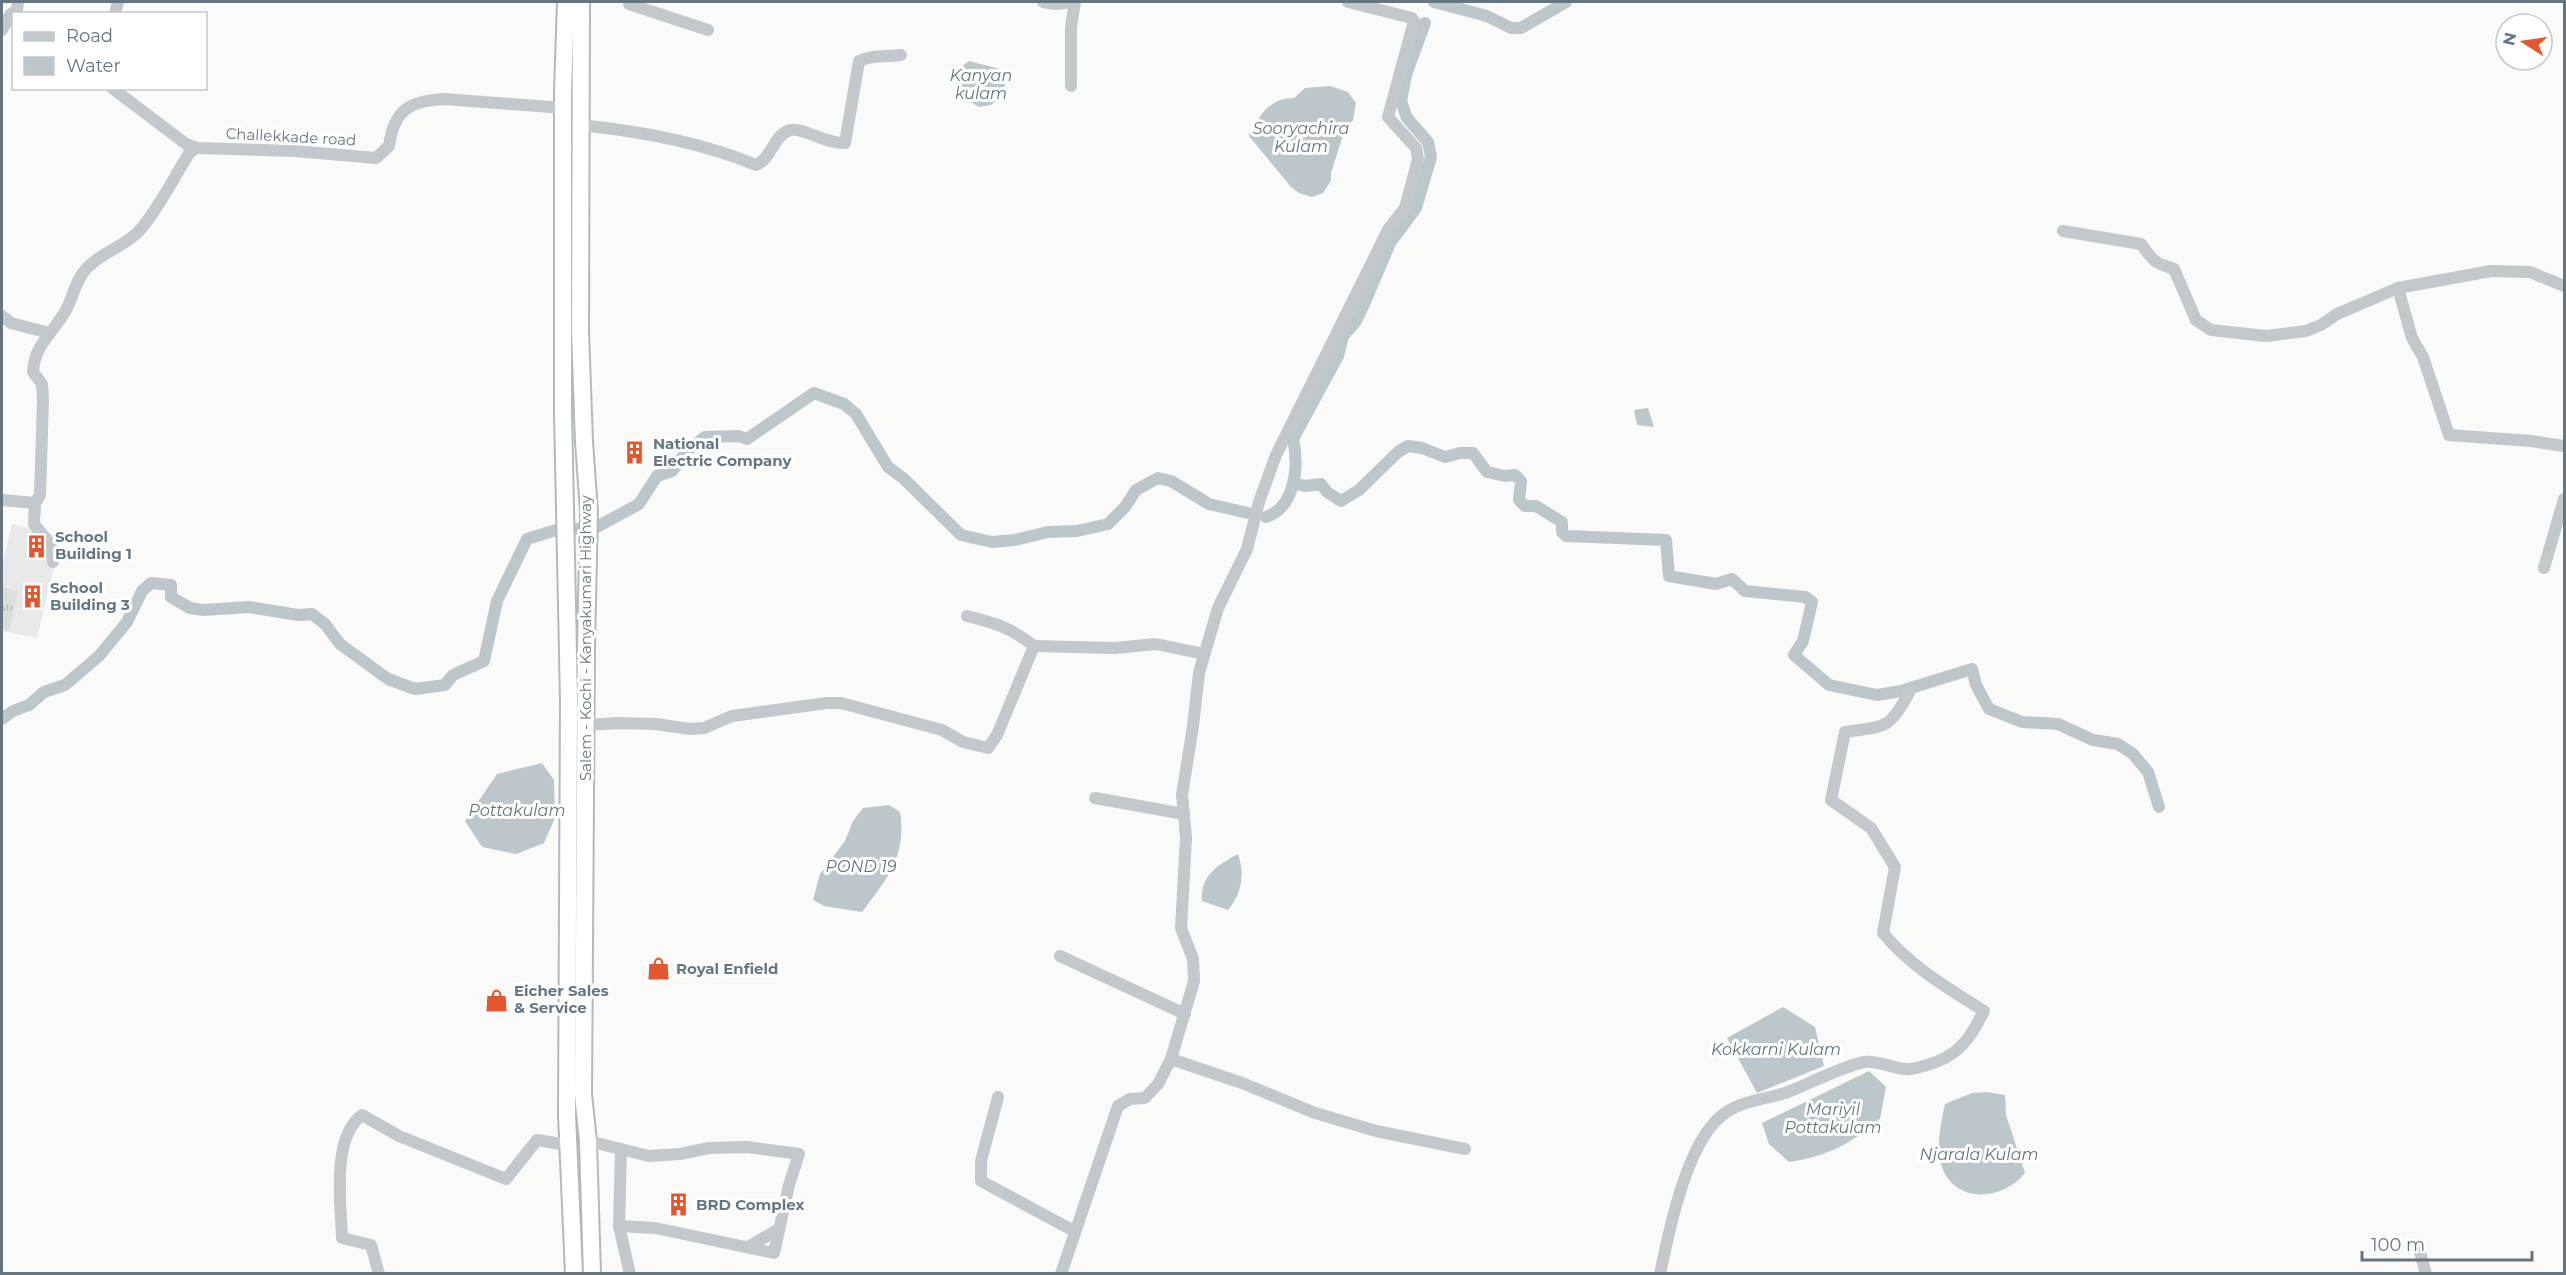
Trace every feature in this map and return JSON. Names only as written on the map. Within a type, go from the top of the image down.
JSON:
[{"type":"highway","name":"Salem - Kochi - Kanyakumari Highway","points":[[566,2],[563,100],[563,413],[567,511],[569,701],[568,1145],[574,1274]]},
{"type":"highway","name":"Salem - Kochi - Kanyakumari Highway","points":[[581,2],[581,363],[589,511],[583,1094],[588,1141],[592,1274]]},
{"type":"street","points":[[561,2],[563,100]]},
{"type":"street","points":[[625,2],[708,30]]},
{"type":"street","points":[[1043,2],[1068,4],[1075,2],[1071,27],[1071,86]]},
{"type":"street","points":[[1061,1274],[1118,1106],[1130,1099],[1145,1098],[1158,1084],[1171,1059],[1194,981],[1193,959],[1181,928],[1186,837],[1184,784],[1199,673],[1218,608],[1247,549],[1259,502],[1276,455],[1389,228],[1405,208],[1418,159],[1416,148],[1388,117],[1414,21],[1412,18],[1348,2]]},
{"type":"street","points":[[2,30],[12,13]]},
{"type":"street","points":[[580,125],[659,136],[703,147],[756,165],[764,162],[784,132],[794,129],[836,143],[845,143],[859,61],[866,57],[901,55]]},
{"type":"street","name":"Challekkade road","points":[[115,90],[186,144],[197,148],[295,151],[376,158],[389,146],[392,127],[405,108],[427,100],[563,100]]},
{"type":"street","points":[[53,562],[50,544],[34,524],[35,503],[40,495],[44,400],[42,384],[33,372],[33,362],[45,337],[66,309],[78,278],[95,261],[139,231],[190,152],[197,148]]},
{"type":"street","points":[[2063,231],[2141,244],[2155,262],[2174,269],[2196,320],[2211,330],[2266,336],[2306,331],[2322,325],[2337,314],[2398,288],[2491,271],[2530,272],[2565,286]]},
{"type":"street","points":[[2398,288],[2412,338],[2423,357],[2449,435],[2565,446]]},
{"type":"street","points":[[2,316],[11,323],[50,333]]},
{"type":"street","points":[[2544,568],[2565,499]]},
{"type":"street","points":[[2,500],[35,503]]},
{"type":"street","points":[[967,616],[992,621],[1021,636],[1034,646],[1115,648],[1156,644],[1204,654]]},
{"type":"street","points":[[585,725],[656,724],[690,729],[704,728],[732,716],[841,703],[942,730],[963,742],[987,748],[998,735],[1034,646]]},
{"type":"street","points":[[1661,1273],[1672,1220],[1690,1166],[1702,1139],[1720,1117],[1750,1101],[1777,1096],[1866,1062],[1908,1070],[1932,1063],[1956,1053],[1973,1032],[1984,1011],[1935,980],[1898,951],[1883,933],[1895,867],[1871,828],[1831,800],[1845,732],[1886,726],[1896,717],[1909,693]]},
{"type":"street","points":[[1095,798],[1184,813]]},
{"type":"street","points":[[1060,956],[1185,1014]]},
{"type":"street","points":[[1171,1059],[1242,1083],[1315,1113],[1376,1131],[1465,1149]]},
{"type":"street","points":[[998,1097],[981,1161],[981,1181],[1074,1231]]},
{"type":"street","points":[[379,1274],[371,1245],[342,1238],[341,1161],[347,1133],[353,1121],[362,1115],[399,1136],[506,1179],[537,1140],[568,1145]]},
{"type":"street","points":[[588,1141],[649,1156],[680,1154],[709,1148],[747,1147],[799,1154],[774,1253],[655,1228],[619,1226]]},
{"type":"street","points":[[621,1149],[619,1226],[630,1274]]},
{"type":"street","points":[[748,1247],[779,1229]]},
{"type":"street","points":[[2420,1252],[2426,1274]]},
{"type":"shaded area","points":[[12,524],[61,536],[37,638],[2,631],[2,566]]},
{"type":"green space","points":[[2,587],[18,591],[9,631],[2,629]]},
{"type":"water","name":"Kanyan kulam","points":[[969,61],[1000,69],[1005,84],[1003,95],[991,105],[979,107],[957,94],[956,82],[961,67]]},
{"type":"water","name":"Sooryachira Kulam","points":[[1330,86],[1348,92],[1356,103],[1353,120],[1345,129],[1331,173],[1331,181],[1323,193],[1312,197],[1299,193],[1291,187],[1249,136],[1261,115],[1271,105],[1294,98],[1305,88]]},
{"type":"water","points":[[1648,408],[1654,427],[1637,425],[1634,410]]},
{"type":"water","name":"Pottakulam","points":[[542,763],[554,780],[555,818],[544,843],[516,854],[482,847],[465,821],[497,774]]},
{"type":"water","name":"POND 19","points":[[889,805],[900,812],[901,842],[898,854],[887,877],[862,912],[824,906],[813,900],[820,874],[845,841],[853,821],[863,808]]},
{"type":"water","points":[[1238,854],[1242,876],[1233,904],[1228,910],[1202,901],[1202,892],[1207,878],[1217,867]]},
{"type":"water","name":"Kokkarni Kulam","points":[[1783,1007],[1815,1027],[1824,1066],[1757,1093],[1727,1038]]},
{"type":"water","name":"Mariyil Pottakulam","points":[[1869,1071],[1886,1087],[1880,1119],[1859,1135],[1838,1148],[1789,1162],[1769,1144],[1762,1123]]},
{"type":"water","name":"Njarala Kulam","points":[[1987,1092],[2005,1095],[2006,1115],[2025,1173],[2015,1183],[2004,1189],[1978,1194],[1966,1192],[1947,1177],[1941,1164],[1940,1134],[1945,1104],[1972,1093]]},
{"type":"waterway","points":[[1434,2],[1487,16],[1511,28],[1521,28],[1566,2]]},
{"type":"waterway","points":[[1266,517],[1276,512],[1289,495],[1296,461],[1293,439],[1338,356],[1343,336],[1356,321],[1390,243],[1416,208],[1431,157],[1428,142],[1407,118],[1401,101],[1406,75],[1425,23]]},
{"type":"waterway","points":[[2,719],[13,711],[29,705],[44,692],[65,685],[99,656],[127,622],[142,591],[151,583],[171,585],[171,597],[190,608],[203,610],[249,607],[298,615],[312,614],[325,624],[340,644],[388,679],[415,689],[445,685],[453,675],[484,661],[497,601],[527,539],[556,530],[595,528],[639,504],[657,476],[672,471],[688,450],[705,437],[739,436],[747,439],[814,393],[844,404],[856,414],[888,467],[903,478],[961,535],[992,542],[1015,540],[1048,532],[1077,531],[1108,524],[1125,507],[1136,490],[1158,478],[1171,481],[1209,504],[1248,513]]},
{"type":"waterway","points":[[1294,483],[1305,486],[1321,484],[1327,492],[1341,501],[1359,490],[1398,452],[1408,446],[1422,448],[1445,457],[1460,453],[1473,453],[1487,472],[1505,476],[1515,475],[1521,481],[1519,500],[1525,506],[1536,506],[1562,522],[1562,532],[1566,536],[1666,540],[1669,576],[1716,584],[1732,579],[1745,591],[1805,597],[1812,602],[1803,641],[1794,655],[1829,685],[1877,695],[1901,691],[1972,669],[1976,685],[1989,709],[2022,722],[2058,724],[2093,740],[2118,744],[2133,754],[2148,772],[2159,807]]},
{"type":"place","name":"National Electric Company","points":[[635,453]]},
{"type":"place","name":"School Building 1","points":[[37,546]]},
{"type":"place","name":"School Building 3","points":[[32,597]]},
{"type":"place","name":"Royal Enfield","points":[[658,969]]},
{"type":"place","name":"Eicher Sales & Service","points":[[496,1000]]},
{"type":"place","name":"BRD Complex","points":[[678,1205]]}]
